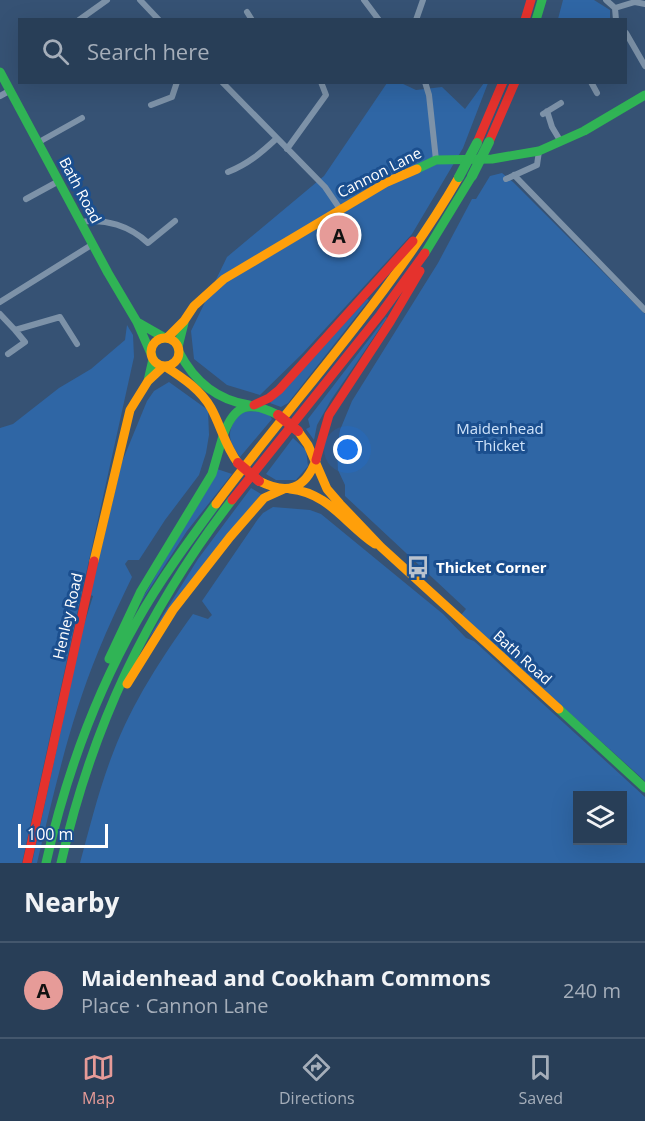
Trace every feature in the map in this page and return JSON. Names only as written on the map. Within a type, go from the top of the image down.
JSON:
[{"type":"main road","points":[[526,18],[531,0]]},
{"type":"main road","points":[[537,18],[542,0]]},
{"type":"main road","name":"Bath Road","points":[[0,72],[137,322],[152,358]]},
{"type":"main road","points":[[94,746],[148,648],[186,592],[256,505],[269,494],[299,485],[308,478],[316,460],[329,415],[412,287],[502,84]]},
{"type":"main road","points":[[46,863],[65,787],[89,720],[108,675],[133,628],[178,556],[472,176],[514,84]]},
{"type":"main road","name":"Cannon Lane","points":[[166,338],[184,321],[194,306],[224,279],[387,182],[436,160],[492,159],[540,151],[584,131],[645,95]]},
{"type":"main road","points":[[89,720],[100,679],[120,632],[161,555],[212,474],[222,436],[232,415],[273,396],[440,220]]},
{"type":"main road","points":[[61,863],[70,819],[94,746],[112,700],[162,603],[193,555],[258,468],[391,300],[440,220]]},
{"type":"main road","name":"Cannon Lane","points":[[179,349],[184,321]]},
{"type":"main road","points":[[137,322],[174,341],[187,367],[218,396],[230,402],[251,405],[278,415],[298,431],[309,444],[316,460]]},
{"type":"main road","points":[[166,338],[153,345],[152,358],[184,377],[204,398],[212,410],[226,446],[238,463],[259,481],[269,486],[287,489]]},
{"type":"main road","points":[[165,367],[175,363],[179,349]]},
{"type":"main road","name":"Henley Road","points":[[148,381],[152,358]]},
{"type":"main road","name":"Henley Road","points":[[27,863],[119,450],[130,410],[148,381],[165,367]]},
{"type":"main road","name":"Bath Road","points":[[316,460],[324,483],[330,492],[381,547],[645,788]]},
{"type":"main road","name":"Bath Road","points":[[287,489],[304,491],[316,496],[366,539],[381,547]]},
{"type":"street","points":[[82,18],[107,0]]},
{"type":"street","points":[[140,0],[157,18]]},
{"type":"street","points":[[364,0],[378,18]]},
{"type":"street","points":[[417,18],[423,0]]},
{"type":"street","points":[[606,0],[615,8],[616,18]]},
{"type":"street","points":[[615,8],[635,2],[645,4]]},
{"type":"street","points":[[247,12],[251,18]]},
{"type":"street","points":[[627,35],[645,64]]},
{"type":"street","points":[[151,105],[171,97],[176,84]]},
{"type":"street","points":[[224,84],[325,187],[340,209]]},
{"type":"street","points":[[287,149],[326,95],[322,84]]},
{"type":"street","points":[[426,84],[429,95],[436,160]]},
{"type":"street","points":[[592,84],[597,93]]},
{"type":"street","points":[[0,96],[11,90]]},
{"type":"street","points":[[561,103],[545,113],[561,142]]},
{"type":"street","points":[[39,142],[82,118]]},
{"type":"street","points":[[228,172],[259,156],[276,139]]},
{"type":"street","points":[[506,179],[537,165],[540,151]]},
{"type":"street","points":[[514,175],[645,310]]},
{"type":"street","points":[[26,200],[59,181]]},
{"type":"street","points":[[81,222],[98,219],[138,234],[148,243],[176,221]]},
{"type":"street","points":[[0,302],[93,244]]},
{"type":"street","points":[[0,314],[25,342],[8,354]]},
{"type":"street","points":[[15,330],[60,317],[77,344]]},
{"type":"green space","points":[[563,0],[594,0],[610,10],[610,18],[558,18]]},
{"type":"green space","points":[[386,84],[403,84],[416,90],[442,87],[465,109],[483,84],[488,84],[463,148],[412,234],[303,353],[260,395],[227,385],[194,359],[191,331],[227,257],[324,176]]},
{"type":"green space","name":"Maidenhead Thicket","points":[[502,173],[645,314],[645,781],[461,615],[466,609],[345,496],[345,485],[338,470],[337,449],[340,430],[352,401],[438,263],[472,199],[476,199],[490,176]]},
{"type":"green space","points":[[367,299],[369,300],[288,403],[281,407],[270,403]]},
{"type":"green space","points":[[386,317],[331,400],[317,425],[314,440],[306,429],[310,427],[308,419]]},
{"type":"green space","points":[[127,325],[133,335],[134,357],[22,863],[0,863],[0,428],[13,424],[59,388],[91,369],[125,340]]},
{"type":"green space","points":[[169,382],[208,410],[209,435],[206,453],[199,475],[165,520],[139,560],[128,560],[125,564],[132,577],[88,678],[63,756],[37,863],[32,863],[82,631],[93,596],[90,595],[122,462],[147,401],[154,391]]},
{"type":"green space","points":[[241,412],[268,413],[272,419],[240,457],[230,439],[231,429]]},
{"type":"green space","points":[[293,438],[306,450],[308,466],[296,480],[276,480],[266,474]]},
{"type":"green space","points":[[217,469],[232,474],[187,531],[137,608]]},
{"type":"green space","points":[[251,488],[261,494],[148,639],[198,559]]},
{"type":"green space","points":[[273,507],[310,510],[321,514],[443,614],[466,638],[474,641],[645,797],[645,863],[80,863],[108,767],[138,698],[193,614],[208,619],[212,615],[202,601],[258,519]]},
{"type":"traffic: fast","points":[[537,18],[542,0]]},
{"type":"traffic: fast","points":[[0,72],[108,273],[137,322],[152,356]]},
{"type":"traffic: fast","points":[[417,169],[436,160],[492,159],[539,151],[584,131],[645,95]]},
{"type":"traffic: fast","points":[[472,176],[489,142]]},
{"type":"traffic: fast","points":[[459,177],[477,143]]},
{"type":"traffic: fast","points":[[425,253],[472,176]]},
{"type":"traffic: fast","points":[[137,322],[165,338]]},
{"type":"traffic: fast","points":[[178,347],[184,323]]},
{"type":"traffic: fast","points":[[179,352],[192,372],[208,388],[227,399],[249,405]]},
{"type":"traffic: fast","points":[[148,381],[153,359]]},
{"type":"traffic: fast","points":[[223,436],[232,417],[244,408],[259,407],[278,415]]},
{"type":"traffic: fast","points":[[109,659],[141,591],[212,474],[223,436]]},
{"type":"traffic: fast","points":[[61,863],[89,764],[126,672],[174,584],[232,500]]},
{"type":"traffic: fast","points":[[46,863],[72,769],[107,679],[155,591],[216,504]]},
{"type":"traffic: fast","points":[[559,709],[645,788]]},
{"type":"traffic: slow","points":[[167,338],[184,321],[194,306],[224,279],[387,182],[417,169]]},
{"type":"traffic: slow","points":[[216,504],[374,304],[404,263],[459,177]]},
{"type":"traffic: slow","points":[[165,338],[175,342],[179,352],[175,362],[165,366],[155,362],[151,352],[155,342],[165,338]]},
{"type":"traffic: slow","points":[[94,561],[130,410],[148,381],[163,367]]},
{"type":"traffic: slow","points":[[166,367],[191,385],[207,402],[238,463]]},
{"type":"traffic: slow","points":[[298,431],[308,445],[327,489],[340,504],[381,547],[559,709]]},
{"type":"traffic: slow","points":[[259,481],[278,488],[294,487],[306,478],[316,460]]},
{"type":"traffic: slow","points":[[127,684],[173,610],[230,537],[264,498],[284,489]]},
{"type":"traffic: slow","points":[[290,489],[316,496],[375,544]]},
{"type":"traffic: jam","points":[[526,18],[531,0]]},
{"type":"traffic: jam","points":[[477,143],[502,84]]},
{"type":"traffic: jam","points":[[489,142],[514,84]]},
{"type":"traffic: jam","points":[[254,405],[279,390],[413,241]]},
{"type":"traffic: jam","points":[[232,500],[380,315],[425,253]]},
{"type":"traffic: jam","points":[[316,460],[329,415],[390,322],[420,271]]},
{"type":"traffic: jam","points":[[278,415],[298,431]]},
{"type":"traffic: jam","points":[[238,463],[259,481]]},
{"type":"traffic: jam","points":[[27,863],[94,561]]},
{"type":"place","name":"Maidenhead and Cookham Commons","points":[[339,235]]},
{"type":"place","name":"Thicket Corner","points":[[418,567]]}]
